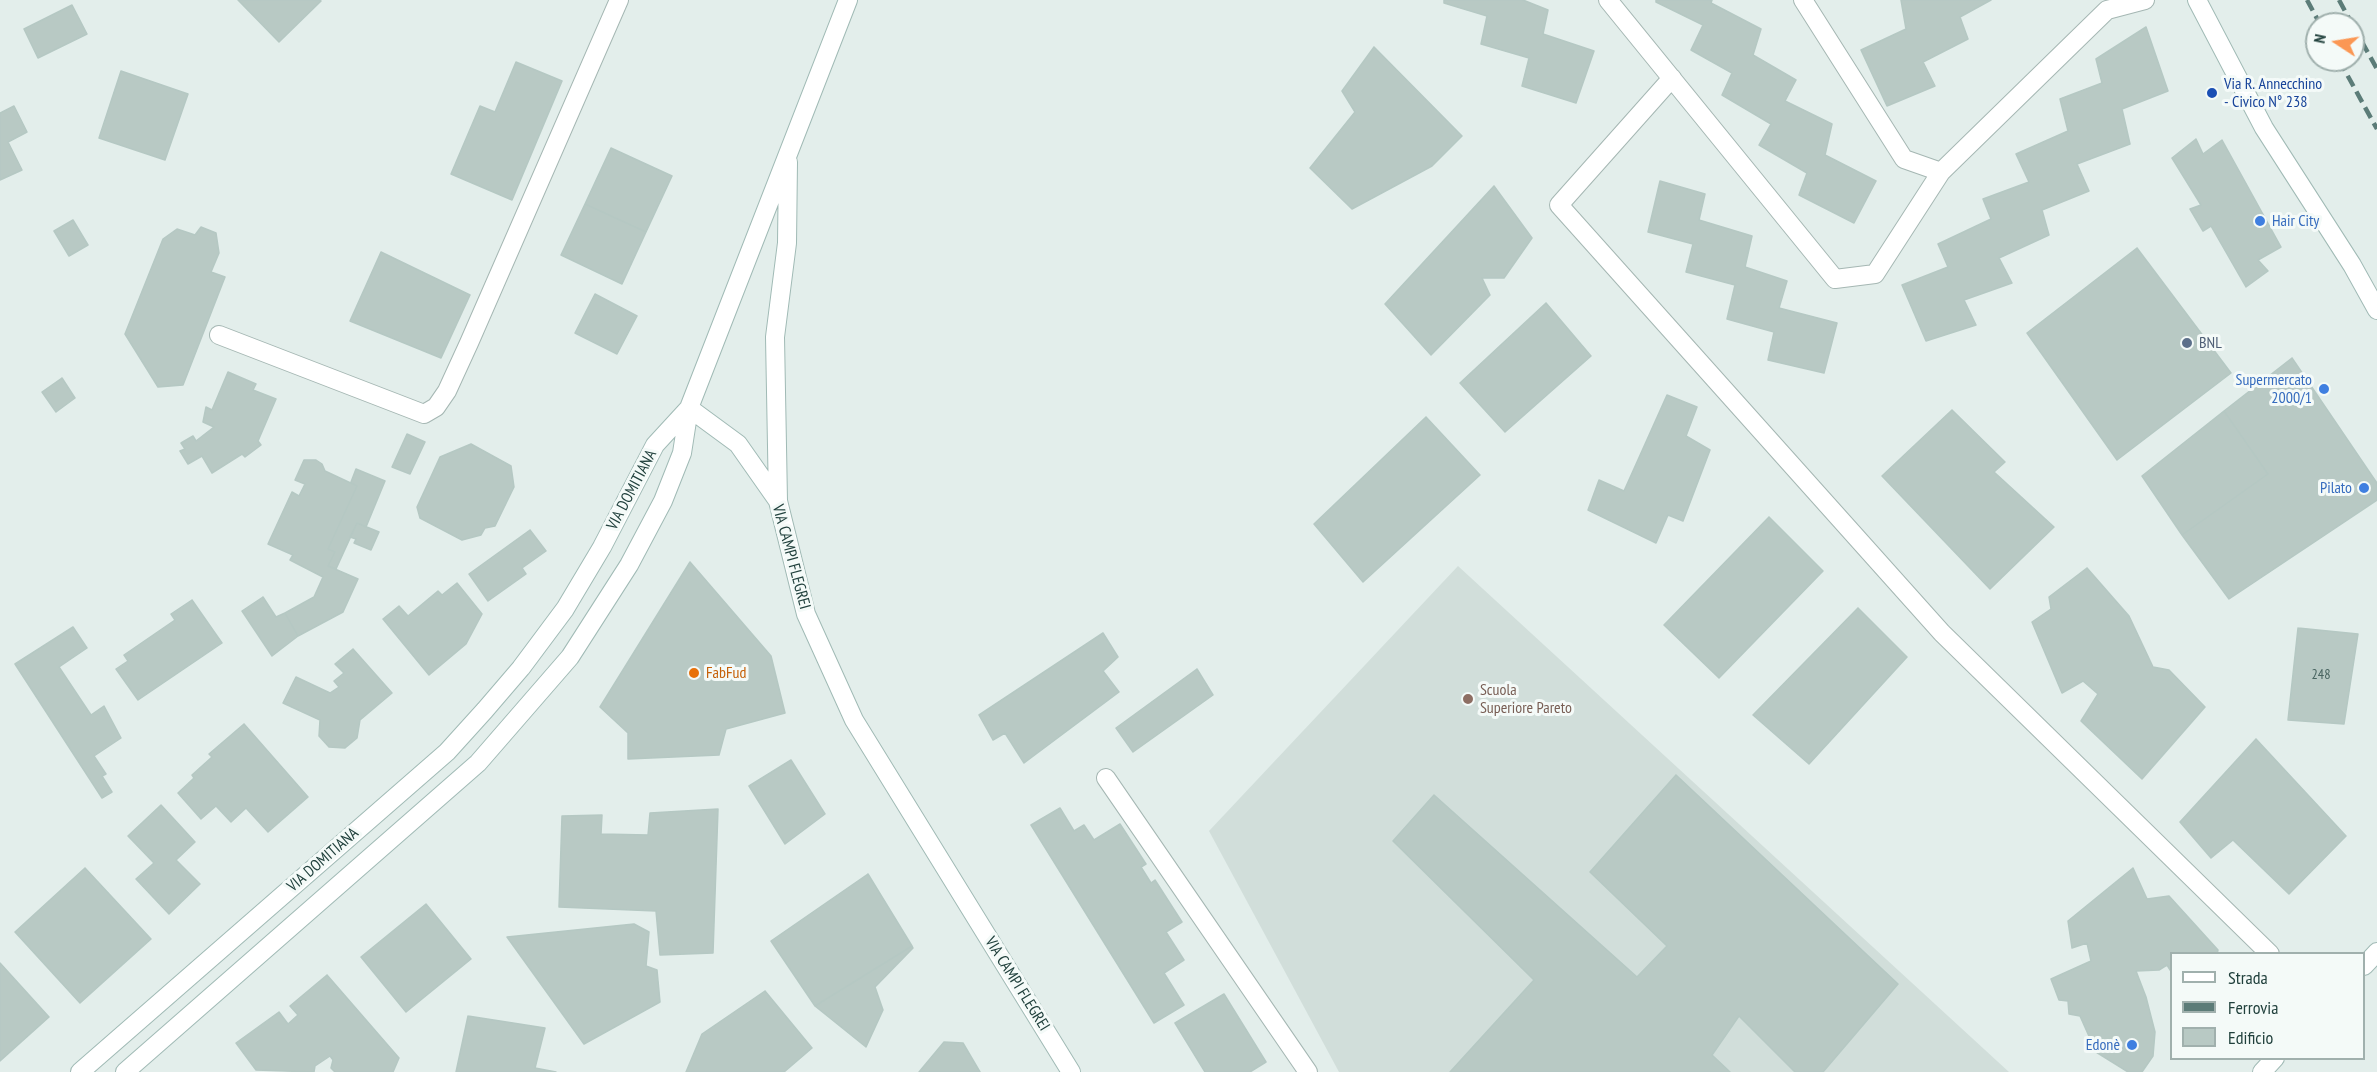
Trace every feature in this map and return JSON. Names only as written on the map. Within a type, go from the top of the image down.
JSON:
[{"type":"street","points":[[219,334],[423,414],[436,407],[447,391],[469,343],[619,0]]},
{"type":"street","points":[[689,408],[848,0]]},
{"type":"street","points":[[1608,0],[1835,279],[1875,274],[1941,172],[2107,10],[2145,0]]},
{"type":"street","points":[[1803,0],[1904,159],[1941,172]]},
{"type":"street","points":[[2197,0],[2264,128],[2352,266],[2377,310]]},
{"type":"street","points":[[1672,78],[1559,205],[1942,633],[2268,952]]},
{"type":"street","points":[[778,501],[775,337],[787,243],[788,150]]},
{"type":"street","name":"VIA CAMPI FLEGREI","points":[[689,408],[738,444],[778,501],[806,614],[854,720],[1071,1072]]},
{"type":"street","name":"VIA DOMITIANA","points":[[80,1072],[447,752],[521,668],[565,609],[602,547],[655,445],[689,408]]},
{"type":"street","name":"VIA DOMITIANA","points":[[125,1072],[478,763],[544,689],[570,657],[616,585],[663,501],[682,453],[689,408]]},
{"type":"street","points":[[1106,778],[1308,1072]]},
{"type":"street","points":[[2262,1072],[2274,1060]]},
{"type":"shaded area","name":"Scuola Superiore Pareto","points":[[1458,566],[2009,1072],[1339,1072],[1209,831]]},
{"type":"building","points":[[238,0],[320,0],[321,1],[279,42]]},
{"type":"building","points":[[1444,0],[1523,0],[1548,10],[1543,34],[1594,51],[1576,103],[1522,86],[1529,58],[1481,44],[1487,16],[1444,3]]},
{"type":"building","points":[[1656,0],[1712,0],[1711,3],[1761,29],[1753,55],[1796,80],[1785,101],[1832,124],[1825,155],[1876,181],[1854,223],[1799,195],[1807,173],[1759,145],[1771,124],[1722,95],[1732,73],[1691,50],[1703,25]]},
{"type":"building","points":[[1901,0],[1991,0],[1960,17],[1968,39],[1923,62],[1935,86],[1887,106],[1861,50],[1906,29]]},
{"type":"building","points":[[72,5],[87,34],[38,58],[24,29]]},
{"type":"building","points":[[2146,27],[2168,91],[2122,109],[2130,144],[2077,164],[2089,191],[2042,210],[2049,235],[1999,258],[2012,283],[1964,300],[1976,325],[1926,341],[1902,285],[1948,267],[1938,244],[1991,219],[1983,199],[2029,182],[2016,154],[2068,131],[2060,99],[2102,83],[2096,59]]},
{"type":"building","points":[[1374,47],[1462,136],[1432,166],[1352,209],[1310,168],[1355,112],[1342,91]]},
{"type":"building","points":[[516,62],[562,81],[512,200],[451,174],[480,106],[495,112]]},
{"type":"building","points":[[121,71],[188,94],[165,160],[99,138]]},
{"type":"building","points":[[14,106],[27,132],[8,142],[22,170],[0,180],[0,113]]},
{"type":"building","points":[[2196,139],[2203,154],[2222,140],[2281,247],[2258,260],[2268,271],[2246,287],[2211,226],[2203,231],[2190,209],[2201,205],[2172,158]]},
{"type":"building","points":[[611,148],[672,176],[646,232],[585,204]]},
{"type":"building","points":[[1660,181],[1705,194],[1699,220],[1752,236],[1745,267],[1787,281],[1779,308],[1837,323],[1824,373],[1768,360],[1774,332],[1727,319],[1735,285],[1686,272],[1693,244],[1648,232]]},
{"type":"building","points":[[1494,186],[1532,238],[1504,278],[1482,278],[1490,295],[1431,355],[1385,304]]},
{"type":"building","points":[[585,204],[646,232],[622,284],[561,255]]},
{"type":"building","points":[[73,220],[88,245],[69,256],[54,231]]},
{"type":"building","points":[[201,227],[216,233],[219,253],[211,272],[225,277],[183,385],[158,387],[125,334],[163,239],[177,229],[195,235]]},
{"type":"building","points":[[2137,248],[2231,373],[2117,460],[2027,333]]},
{"type":"building","points":[[381,252],[470,295],[441,358],[350,321]]},
{"type":"building","points":[[595,294],[637,316],[617,354],[575,333]]},
{"type":"building","points":[[1546,303],[1591,356],[1505,432],[1460,383]]},
{"type":"building","points":[[2292,358],[2377,483],[2377,500],[2229,599],[2182,535],[2268,474],[2224,411]]},
{"type":"building","points":[[228,372],[256,384],[253,390],[276,399],[258,441],[261,445],[245,457],[242,454],[212,473],[202,456],[188,464],[180,451],[185,449],[181,443],[193,436],[196,441],[214,427],[203,422],[206,407],[212,410]]},
{"type":"building","points":[[62,378],[75,398],[56,412],[42,392]]},
{"type":"building","points":[[1667,395],[1697,407],[1686,436],[1710,450],[1683,521],[1668,515],[1656,543],[1588,510],[1599,480],[1624,491]]},
{"type":"building","points":[[1952,410],[2005,462],[1994,472],[2054,527],[1990,589],[1882,476]]},
{"type":"building","points":[[2224,411],[2268,474],[2182,535],[2142,476]]},
{"type":"building","points":[[1426,417],[1480,475],[1363,582],[1314,524]]},
{"type":"building","points":[[407,434],[425,442],[410,474],[392,467]]},
{"type":"building","points":[[471,444],[511,466],[514,487],[495,526],[485,528],[481,535],[462,540],[420,518],[417,507],[440,457]]},
{"type":"building","points":[[304,460],[316,460],[322,464],[325,471],[357,486],[328,549],[335,552],[328,566],[358,579],[343,612],[298,636],[285,613],[314,597],[323,577],[290,560],[293,555],[268,544],[292,492],[299,496],[305,484],[295,480]]},
{"type":"building","points":[[356,469],[385,481],[366,527],[357,523],[336,569],[328,566],[335,552],[328,549],[357,486],[351,482]]},
{"type":"building","points":[[1769,517],[1823,571],[1719,678],[1664,625]]},
{"type":"building","points":[[357,523],[379,532],[371,550],[354,543],[356,539],[350,537]]},
{"type":"building","points":[[530,530],[546,551],[522,568],[526,574],[488,601],[469,574]]},
{"type":"building","points":[[690,562],[771,656],[785,713],[726,729],[719,755],[628,759],[628,733],[600,707]]},
{"type":"building","points":[[2087,568],[2129,616],[2153,667],[2169,670],[2205,707],[2142,779],[2081,721],[2098,694],[2083,681],[2062,693],[2032,622],[2051,609],[2049,597]]},
{"type":"building","points":[[457,583],[482,614],[466,644],[429,675],[383,619],[399,606],[408,616],[438,591],[442,595]]},
{"type":"building","points":[[263,597],[276,617],[285,613],[298,636],[272,656],[242,611]]},
{"type":"building","points":[[192,600],[222,643],[138,700],[116,669],[128,661],[124,655],[175,620],[171,614]]},
{"type":"building","points":[[1858,608],[1907,657],[1809,764],[1753,715]]},
{"type":"building","points":[[73,627],[87,648],[59,667],[91,715],[104,706],[121,738],[94,756],[106,774],[102,776],[112,792],[102,798],[15,664]]},
{"type":"building","points":[[2298,628],[2358,634],[2344,724],[2288,720]]},
{"type":"building","points":[[1103,633],[1118,657],[1103,671],[1119,692],[1024,763],[1005,733],[993,740],[979,715]]},
{"type":"building","points":[[353,649],[392,693],[360,720],[357,738],[345,748],[329,747],[319,736],[320,720],[283,703],[296,677],[330,693],[339,687],[334,681],[344,673],[335,664]]},
{"type":"building","points":[[1197,669],[1213,695],[1133,752],[1116,728]]},
{"type":"building","points":[[244,724],[308,797],[268,832],[246,808],[231,822],[216,806],[201,819],[178,793],[194,778],[192,775],[212,757],[209,754]]},
{"type":"building","points":[[2256,739],[2346,836],[2289,894],[2233,840],[2211,858],[2180,822]]},
{"type":"building","points":[[791,760],[825,814],[785,844],[749,786]]},
{"type":"building","points":[[1676,775],[1898,984],[1823,1072],[1795,1072],[1739,1016],[1712,1055],[1730,1072],[1450,1072],[1534,980],[1393,841],[1434,795],[1637,977],[1667,946],[1590,872]]},
{"type":"building","points":[[161,805],[195,842],[176,860],[200,884],[169,914],[136,879],[154,863],[128,836]]},
{"type":"building","points":[[1060,808],[1074,831],[1084,825],[1094,840],[1120,824],[1146,864],[1141,867],[1151,883],[1155,880],[1182,922],[1166,932],[1184,960],[1164,973],[1184,1005],[1154,1023],[1031,825]]},
{"type":"building","points":[[718,809],[713,953],[660,955],[656,911],[559,907],[562,816],[602,815],[601,834],[648,835],[650,813]]},
{"type":"building","points":[[85,868],[151,939],[80,1003],[15,932]]},
{"type":"building","points":[[2133,868],[2147,899],[2169,896],[2218,950],[2218,952],[2170,952],[2170,970],[2167,965],[2159,970],[2136,971],[2146,997],[2155,1032],[2153,1056],[2142,1072],[2128,1072],[2096,1052],[2080,1016],[2069,1014],[2068,1001],[2059,1000],[2051,979],[2091,961],[2087,943],[2072,948],[2068,921]]},
{"type":"building","points":[[868,874],[912,946],[815,1006],[771,941]]},
{"type":"building","points":[[426,904],[471,959],[406,1012],[361,957]]},
{"type":"building","points":[[634,924],[649,932],[646,966],[657,970],[660,1002],[584,1044],[507,937]]},
{"type":"building","points":[[912,946],[913,948],[875,987],[883,1010],[866,1047],[815,1006]]},
{"type":"building","points":[[0,963],[49,1017],[0,1061]]},
{"type":"building","points":[[327,975],[399,1058],[393,1072],[335,1072],[331,1068],[333,1060],[330,1056],[315,1066],[314,1072],[256,1070],[236,1043],[279,1012],[288,1024],[298,1015],[290,1006]]},
{"type":"building","points":[[765,991],[812,1048],[784,1072],[686,1072],[702,1034]]},
{"type":"building","points":[[1224,994],[1266,1062],[1250,1072],[1205,1072],[1175,1023]]},
{"type":"building","points":[[468,1016],[545,1028],[535,1068],[556,1072],[456,1072]]},
{"type":"building","points":[[944,1042],[963,1043],[980,1072],[919,1072]]},
{"type":"railway","points":[[2307,0],[2314,12]]},
{"type":"railway","points":[[2339,0],[2346,12]]},
{"type":"railway","points":[[2365,48],[2377,69]]},
{"type":"railway","points":[[2346,72],[2377,129]]},
{"type":"place","name":"Via R. Annecchino - Civico N° 238","points":[[2212,93]]},
{"type":"place","name":"Hair City","points":[[2260,221]]},
{"type":"place","name":"BNL","points":[[2187,343]]},
{"type":"place","name":"Supermercato 2000/1","points":[[2324,389]]},
{"type":"place","name":"Pilato","points":[[2364,488]]},
{"type":"place","name":"FabFud","points":[[694,673]]},
{"type":"place","name":"Scuola Superiore Pareto","points":[[1468,699]]},
{"type":"place","name":"Edonè","points":[[2132,1045]]}]
